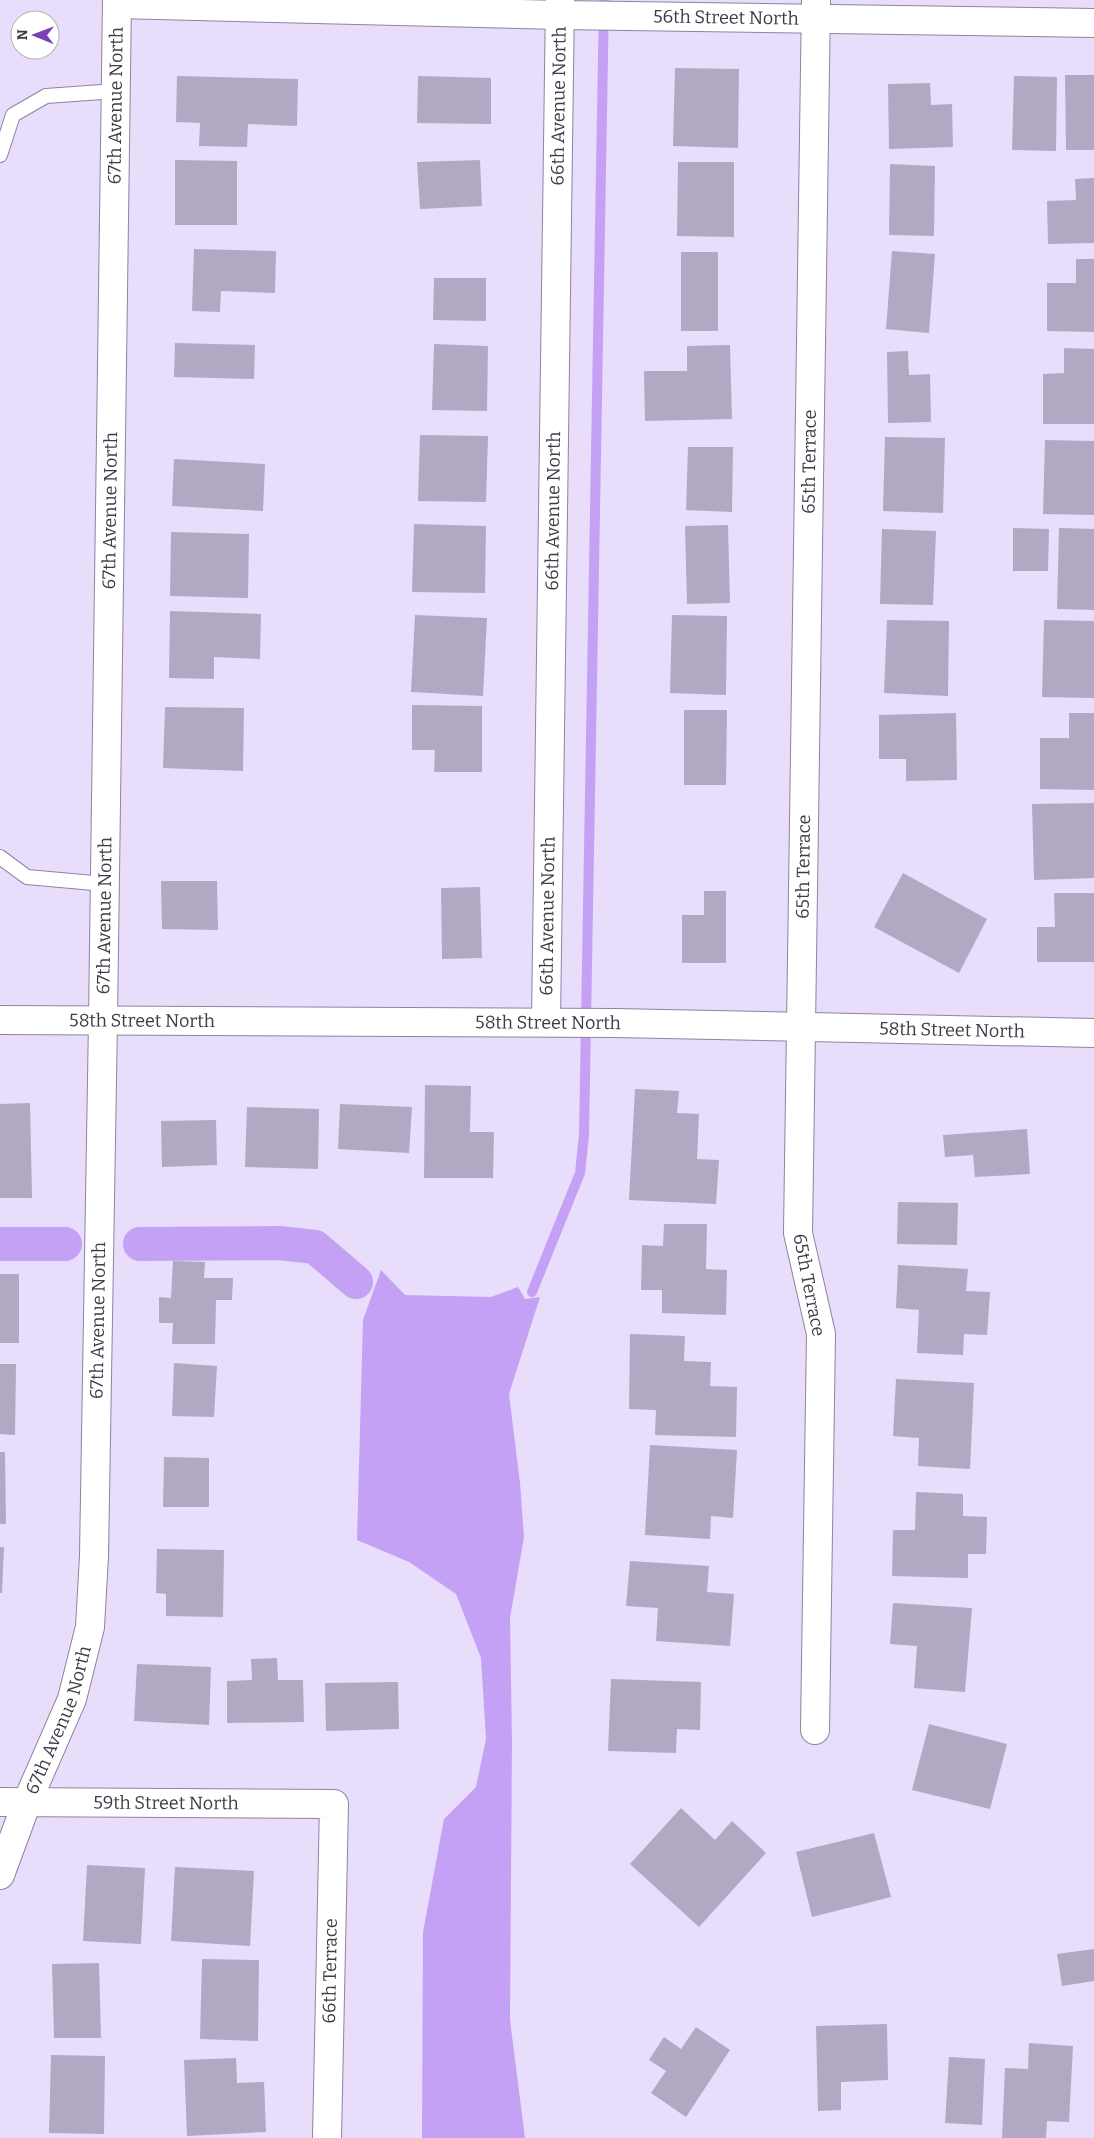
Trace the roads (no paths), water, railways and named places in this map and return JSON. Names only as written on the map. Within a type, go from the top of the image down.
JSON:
[{"type":"street","name":"56th Street North","points":[[117,2],[568,10],[626,15],[816,9],[1094,23]]},
{"type":"street","name":"67th Avenue North","points":[[0,1875],[27,1802],[72,1699],[90,1627],[94,1556],[104,1020],[117,2]]},
{"type":"street","name":"65th Terrace","points":[[815,1730],[821,1334],[798,1233],[816,9]]},
{"type":"street","name":"66th Avenue North","points":[[554,1023],[568,10]]},
{"type":"street","name":"58th Street North","points":[[0,1020],[615,1023],[1094,1033]]},
{"type":"street","name":"59th Street North","points":[[0,1802],[334,1804]]},
{"type":"street","name":"66th Terrace","points":[[327,2138],[334,1804]]},
{"type":"lane","points":[[0,155],[13,115],[46,96],[116,91]]},
{"type":"lane","points":[[0,857],[27,877],[105,884]]},
{"type":"waterway","points":[[532,1292],[580,1173],[584,1135],[604,0]]},
{"type":"waterway","points":[[140,1244],[279,1243],[315,1247],[356,1282]]},
{"type":"waterway","points":[[0,1244],[65,1244]]}]
